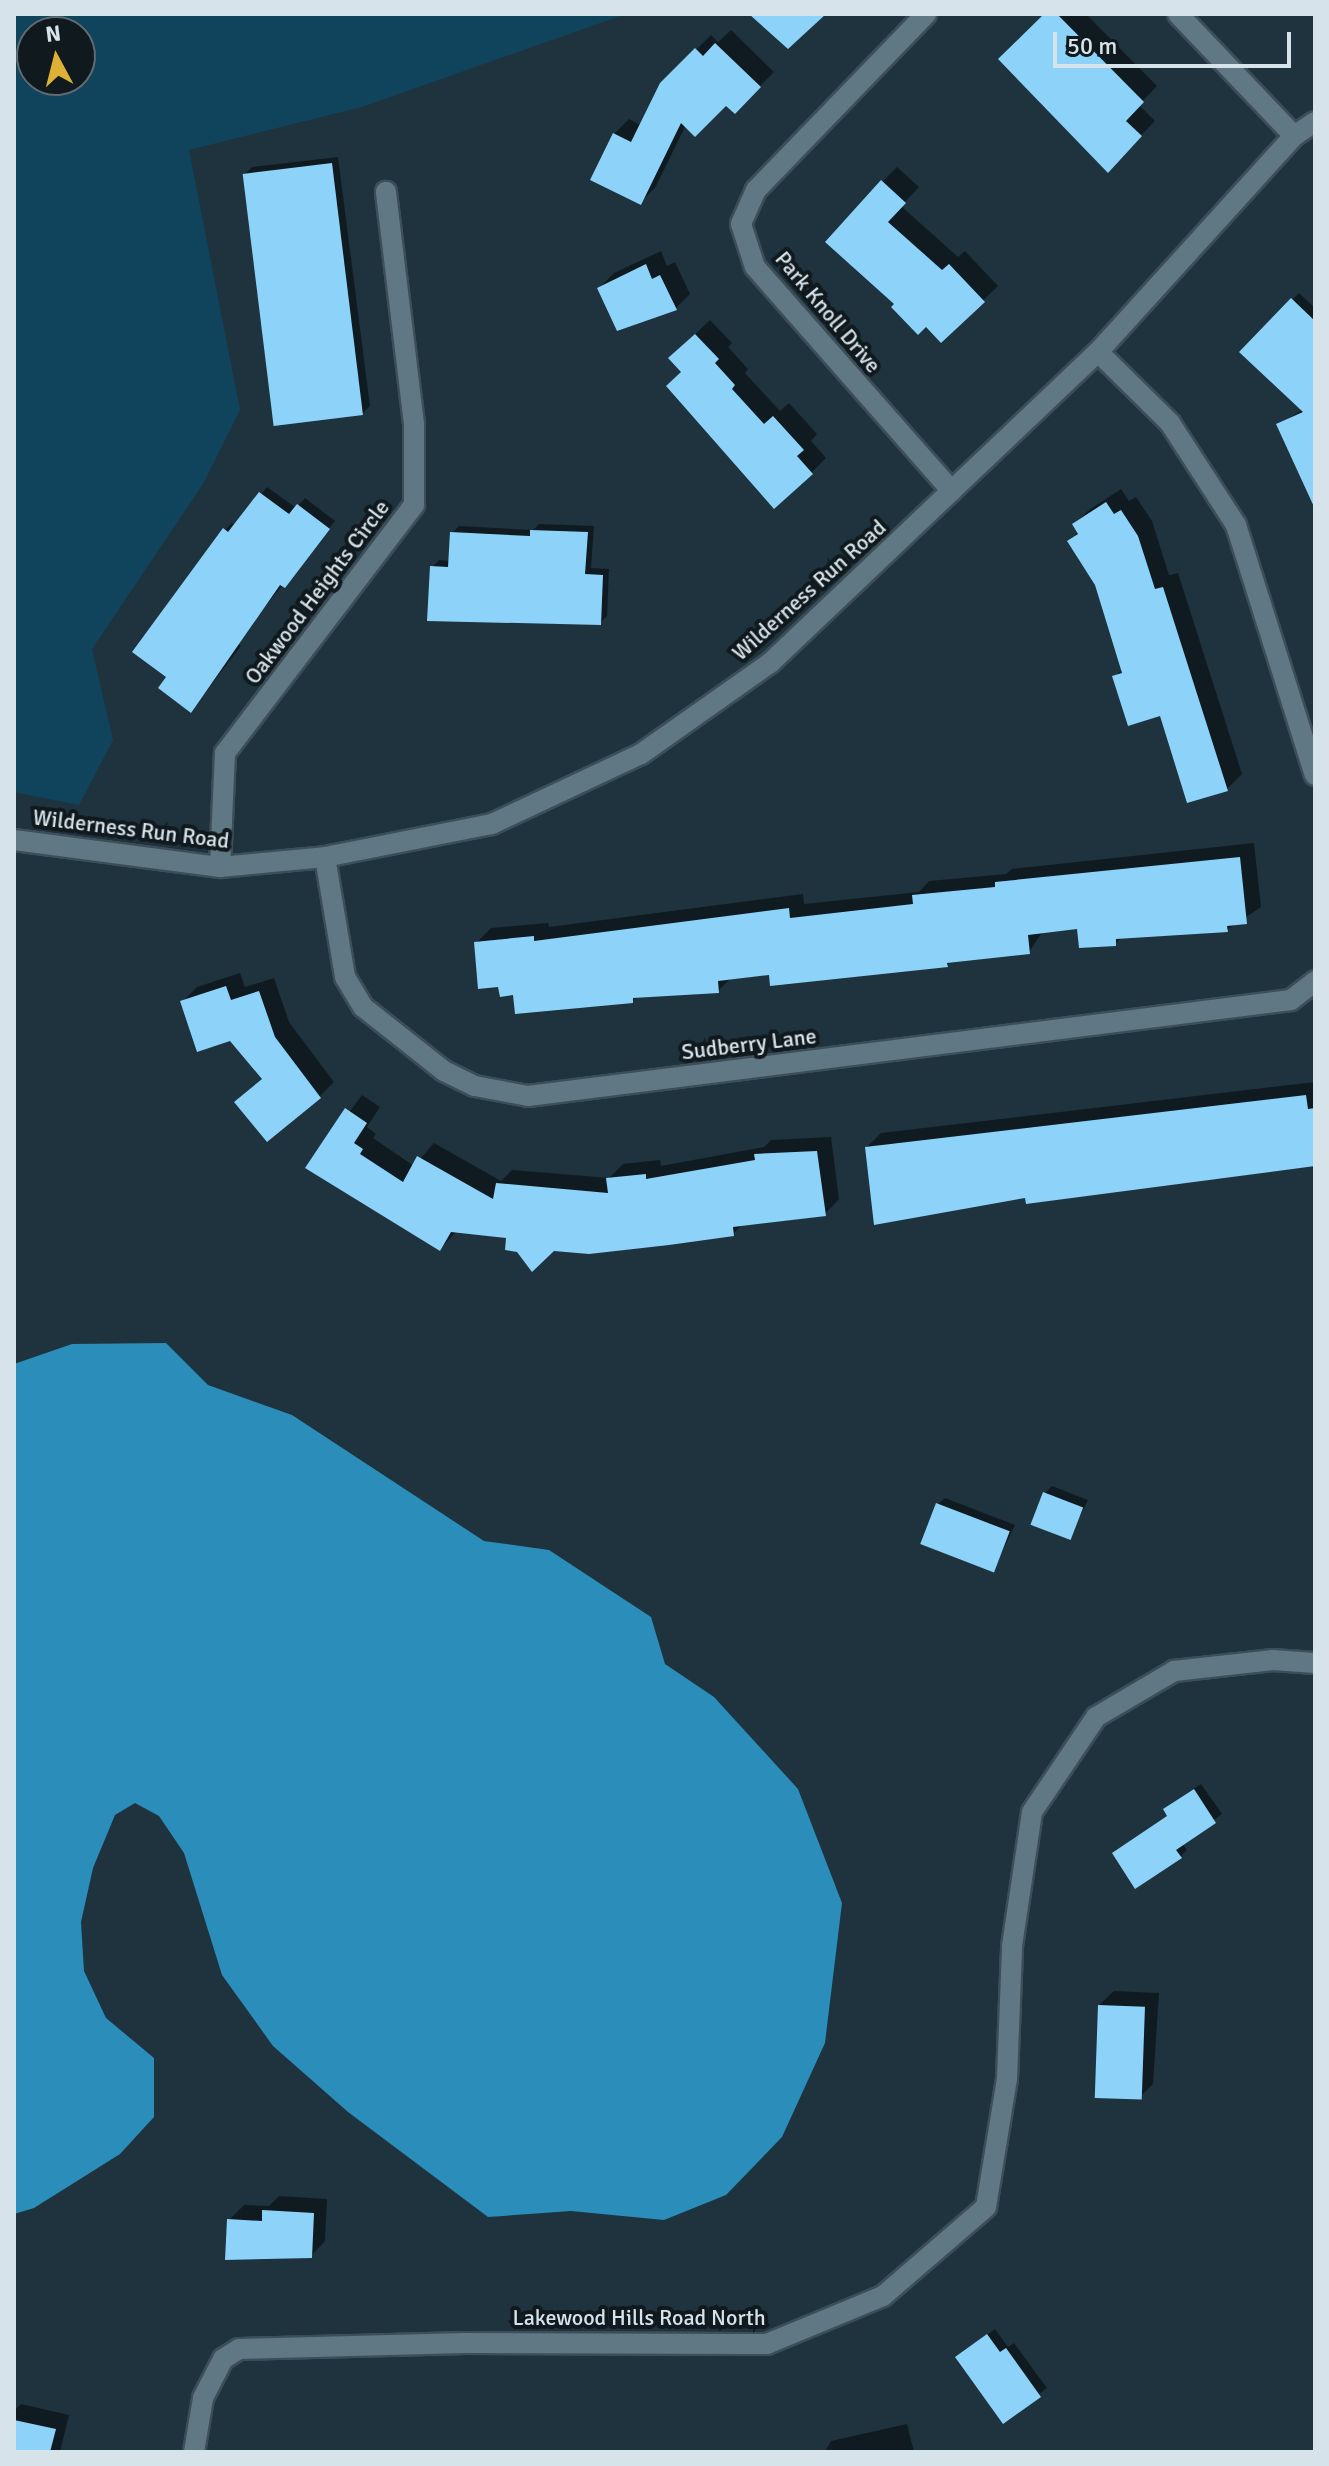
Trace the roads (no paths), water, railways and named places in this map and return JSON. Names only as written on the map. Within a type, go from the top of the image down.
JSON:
[{"type":"street","name":"Park Knoll Drive","points":[[926,14],[756,190],[741,224],[755,267],[952,491]]},
{"type":"street","points":[[1178,14],[1294,136]]},
{"type":"street","name":"Wilderness Run Road","points":[[14,840],[220,867],[325,857],[492,824],[641,754],[770,663],[1098,352],[1294,136],[1315,122]]},
{"type":"street","name":"Oakwood Heights Circle","points":[[220,867],[225,753],[414,505],[414,424],[386,192]]},
{"type":"street","points":[[1098,352],[1170,423],[1236,525],[1315,775]]},
{"type":"street","name":"Sudberry Lane","points":[[325,857],[345,977],[363,1007],[444,1071],[475,1086],[528,1096],[1291,1000],[1315,981]]},
{"type":"street","name":"Lakewood Hills Road North","points":[[194,2452],[203,2398],[223,2359],[239,2349],[465,2343],[767,2344],[883,2296],[986,2207],[1007,2079],[1012,1946],[1032,1812],[1096,1717],[1174,1671],[1273,1660],[1315,1663]]}]
